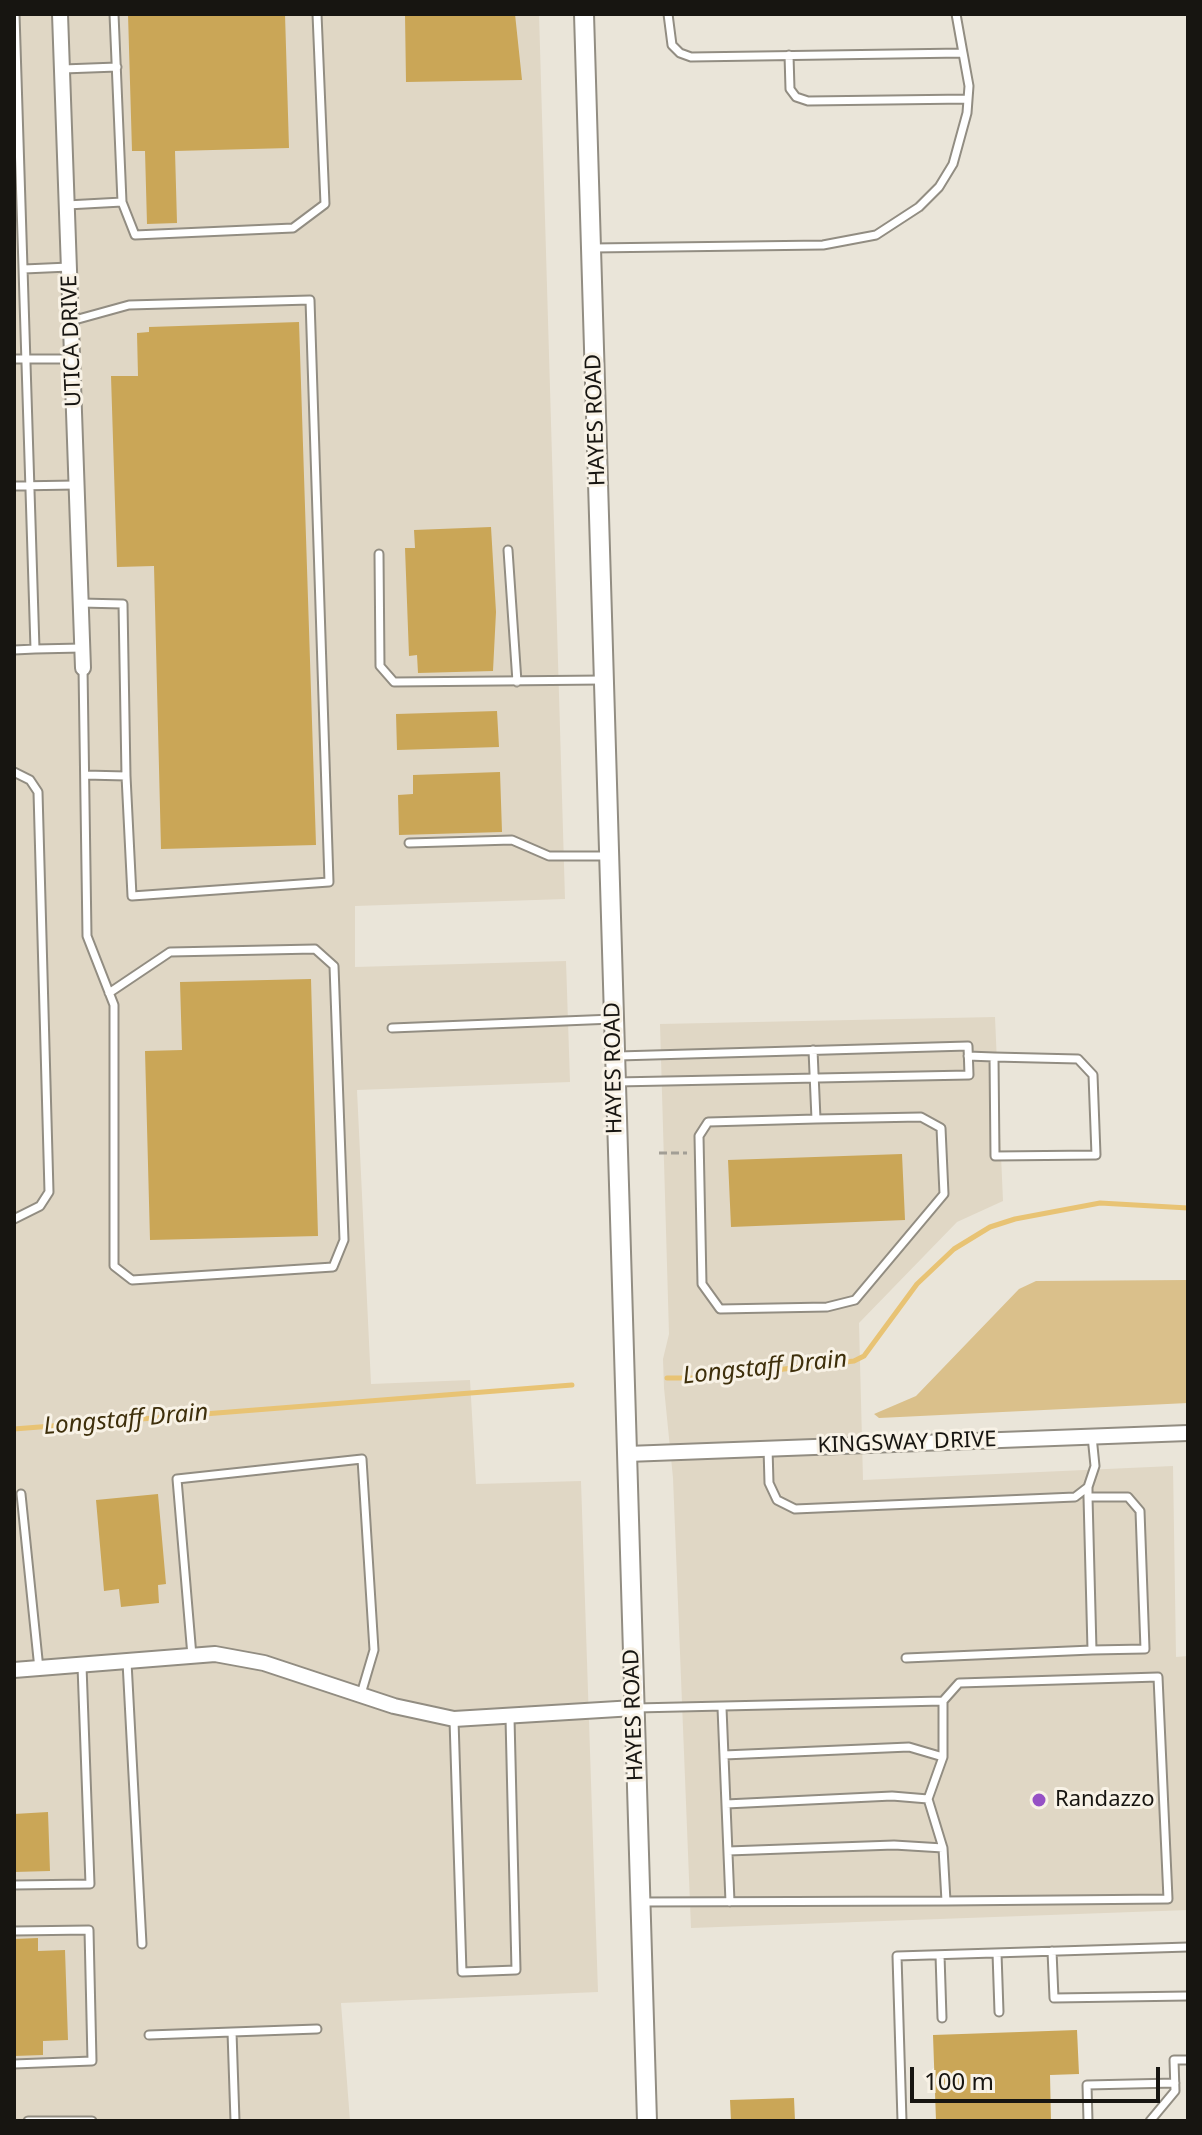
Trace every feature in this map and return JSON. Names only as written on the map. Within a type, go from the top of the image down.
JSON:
[{"type":"main road","name":"HAYES ROAD","points":[[584,14],[647,2121]]},
{"type":"street","name":"UTICA DRIVE","points":[[60,14],[83,668]]},
{"type":"street","name":"KINGSWAY DRIVE","points":[[627,1454],[1188,1433]]},
{"type":"street","points":[[14,1670],[215,1654],[264,1663],[394,1706],[454,1719],[510,1718],[634,1708]]},
{"type":"lane","points":[[15,14],[35,649]]},
{"type":"lane","points":[[114,14],[122,202],[135,235],[293,228],[325,204],[317,14]]},
{"type":"lane","points":[[668,14],[669,35],[680,53],[691,57],[963,53]]},
{"type":"lane","points":[[591,248],[823,245],[876,235],[919,207],[939,187],[961,146],[968,99],[956,14]]},
{"type":"lane","points":[[789,55],[790,89],[796,97],[808,101],[968,99]]},
{"type":"lane","points":[[62,69],[117,67]]},
{"type":"lane","points":[[67,205],[122,202]]},
{"type":"lane","points":[[24,269],[69,267]]},
{"type":"lane","points":[[71,321],[129,305],[310,300],[329,882],[132,896],[123,604],[81,603]]},
{"type":"lane","points":[[14,313],[25,312]]},
{"type":"lane","points":[[14,359],[72,359]]},
{"type":"lane","points":[[14,486],[77,485]]},
{"type":"lane","points":[[508,550],[517,682]]},
{"type":"lane","points":[[379,554],[380,666],[394,682],[604,680]]},
{"type":"lane","points":[[14,650],[82,648]]},
{"type":"lane","points":[[83,668],[87,936],[109,993],[114,1005],[114,1266],[132,1280],[333,1267],[344,1240],[334,966],[315,949],[170,952],[109,993]]},
{"type":"lane","points":[[14,772],[30,780],[38,792],[49,1192],[40,1206],[14,1219]]},
{"type":"lane","points":[[85,775],[126,776]]},
{"type":"lane","points":[[409,843],[512,840],[549,856],[607,856]]},
{"type":"lane","points":[[392,1028],[613,1019]]},
{"type":"lane","points":[[614,1056],[968,1046],[969,1075],[614,1082]]},
{"type":"lane","points":[[813,1050],[816,1119]]},
{"type":"lane","points":[[968,1056],[1078,1059],[1093,1075],[1096,1155],[995,1156],[994,1057]]},
{"type":"lane","points":[[921,1117],[941,1128],[944,1194],[855,1300],[827,1307],[720,1309],[702,1284],[699,1136],[708,1122],[816,1119],[921,1117]]},
{"type":"lane","points":[[1092,1436],[1095,1466],[1088,1487],[1092,1650]]},
{"type":"lane","points":[[768,1448],[769,1483],[777,1500],[795,1509],[1075,1497],[1088,1487]]},
{"type":"lane","points":[[186,1657],[177,1479],[362,1459],[374,1650],[361,1694]]},
{"type":"lane","points":[[21,1494],[39,1669]]},
{"type":"lane","points":[[906,1658],[1145,1649],[1140,1511],[1128,1497],[1088,1497]]},
{"type":"lane","points":[[127,1662],[142,1944]]},
{"type":"lane","points":[[14,1885],[90,1884],[82,1666]]},
{"type":"lane","points":[[640,1902],[946,1901],[1168,1899],[1158,1677],[959,1683],[943,1701],[943,1757],[928,1799],[943,1848],[946,1901]]},
{"type":"lane","points":[[634,1708],[943,1701]]},
{"type":"lane","points":[[722,1708],[730,1902]]},
{"type":"lane","points":[[454,1719],[462,1972],[516,1970],[510,1718]]},
{"type":"lane","points":[[724,1755],[909,1747],[943,1757]]},
{"type":"lane","points":[[726,1804],[892,1796],[928,1799]]},
{"type":"lane","points":[[728,1851],[894,1845],[943,1848]]},
{"type":"lane","points":[[14,1931],[89,1930],[92,2061],[14,2064]]},
{"type":"lane","points":[[902,2121],[897,1956],[1188,1947]]},
{"type":"lane","points":[[1052,1951],[1054,1998],[1188,1996]]},
{"type":"lane","points":[[997,1953],[999,2012]]},
{"type":"lane","points":[[940,1955],[942,2018]]},
{"type":"lane","points":[[149,2035],[317,2029]]},
{"type":"lane","points":[[232,2032],[235,2121]]},
{"type":"lane","points":[[1150,2121],[1175,2091],[1174,2060],[1188,2060]]},
{"type":"lane","points":[[1088,2121],[1087,2085],[1175,2083]]},
{"type":"lane","points":[[28,2121],[92,2121]]},
{"type":"path","points":[[659,1153],[699,1153]]},
{"type":"shaded area","points":[[14,14],[539,14],[565,899],[355,906],[355,967],[566,961],[570,1082],[357,1090],[371,1384],[470,1380],[476,1484],[581,1481],[598,1992],[341,2003],[350,2121],[14,2121]]},
{"type":"shaded area","points":[[995,1017],[1003,1201],[957,1222],[859,1323],[863,1480],[1173,1466],[1176,1657],[1188,1656],[1188,1910],[691,1928],[673,1478],[663,1359],[669,1334],[660,1024]]},
{"type":"shaded area","points":[[1188,1280],[1188,1403],[879,1418],[874,1414],[916,1396],[1019,1289],[1036,1281]]},
{"type":"building","points":[[128,14],[285,14],[289,148],[175,151],[177,223],[147,224],[145,151],[132,151]]},
{"type":"building","points":[[405,14],[515,14],[522,80],[406,82]]},
{"type":"building","points":[[299,322],[316,845],[161,849],[154,566],[117,567],[111,376],[138,376],[137,333],[149,332],[149,327]]},
{"type":"building","points":[[491,527],[496,612],[493,671],[418,673],[417,655],[409,656],[405,548],[415,548],[414,530]]},
{"type":"building","points":[[497,711],[499,747],[397,750],[396,714]]},
{"type":"building","points":[[500,772],[502,832],[399,835],[398,795],[413,794],[413,775]]},
{"type":"building","points":[[311,979],[318,1236],[150,1240],[145,1051],[182,1050],[180,982]]},
{"type":"building","points":[[902,1154],[905,1220],[731,1227],[728,1160]]},
{"type":"building","points":[[158,1494],[166,1584],[158,1585],[159,1603],[121,1607],[119,1589],[104,1591],[96,1500]]},
{"type":"building","points":[[48,1812],[50,1871],[14,1872],[14,1814]]},
{"type":"building","points":[[38,1938],[38,1951],[65,1950],[68,2040],[43,2041],[43,2055],[14,2056],[14,1939]]},
{"type":"building","points":[[1077,2030],[1079,2074],[1050,2075],[1051,2121],[936,2121],[933,2035]]},
{"type":"building","points":[[794,2098],[795,2121],[731,2121],[730,2100]]},
{"type":"waterway","name":"Longstaff Drain","points":[[667,1378],[706,1378],[854,1361],[864,1356],[917,1284],[954,1249],[990,1227],[1015,1219],[1100,1203],[1188,1208]]},
{"type":"waterway","name":"Longstaff Drain","points":[[14,1429],[572,1385]]},
{"type":"place","name":"Randazzo","points":[[1039,1800]]}]
